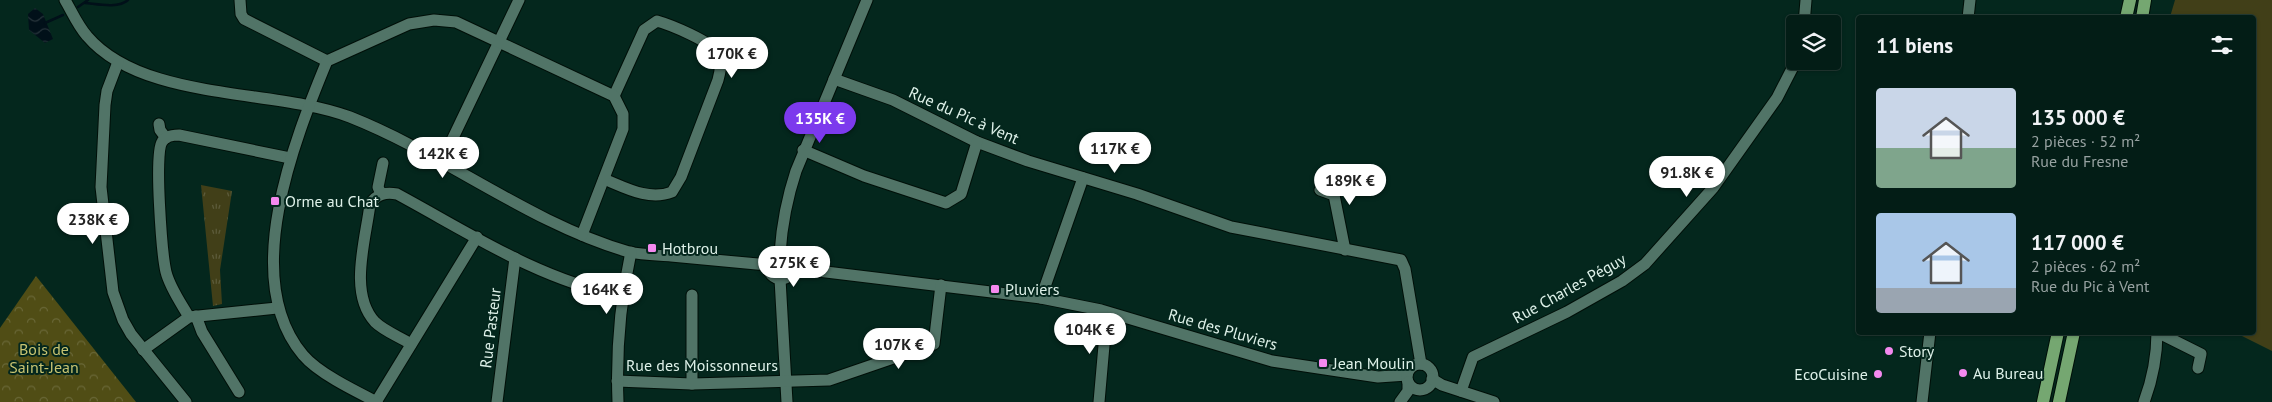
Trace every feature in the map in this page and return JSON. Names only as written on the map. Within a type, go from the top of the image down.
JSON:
[{"type":"main road","points":[[2127,15],[2130,0]]},
{"type":"main road","points":[[2142,15],[2145,0]]},
{"type":"main road","points":[[2042,402],[2057,335]]},
{"type":"main road","points":[[2058,402],[2073,335]]},
{"type":"street","points":[[240,0],[241,14],[244,19],[327,61]]},
{"type":"street","points":[[441,164],[519,0]]},
{"type":"street","points":[[780,253],[781,229],[787,198],[803,150],[867,0]]},
{"type":"street","points":[[1805,15],[1806,0]]},
{"type":"street","points":[[1968,15],[1970,0]]},
{"type":"street","points":[[66,2],[87,36],[106,54],[139,72],[169,81],[310,106],[348,117],[392,137],[566,229],[631,252],[768,265]]},
{"type":"street","points":[[476,237],[376,402],[336,379],[303,356],[284,325],[277,308],[273,283],[274,266],[282,191],[290,158],[327,61],[408,24],[434,20],[456,22],[614,96],[623,114],[623,129],[582,235]]},
{"type":"street","points":[[604,179],[640,193],[661,196],[672,192],[680,177],[718,80],[721,69],[720,55],[712,46],[657,21],[644,30],[614,96]]},
{"type":"street","points":[[720,55],[740,44]]},
{"type":"street","points":[[118,62],[105,105],[100,187],[113,292],[123,320],[142,350],[186,402]]},
{"type":"street","name":"Rue Charles Péguy","points":[[1461,390],[1474,357],[1567,312],[1622,281],[1645,264],[1713,188],[1777,98],[1791,70]]},
{"type":"street","name":"Rue du Pic à Vent","points":[[834,79],[892,100],[977,142],[1231,227],[1401,260],[1405,269],[1421,364]]},
{"type":"street","points":[[159,124],[160,130],[166,138]]},
{"type":"street","points":[[240,392],[166,273],[160,223],[159,148],[166,138],[179,134],[290,158]]},
{"type":"street","points":[[803,150],[864,176],[946,203],[961,194],[977,142]]},
{"type":"street","points":[[381,194],[378,187],[383,163]]},
{"type":"street","points":[[1041,298],[1083,178]]},
{"type":"street","points":[[1320,190],[1334,195],[1345,250]]},
{"type":"street","points":[[411,344],[376,324],[365,310],[359,287],[370,204],[381,194],[397,194],[515,258],[558,279],[621,296]]},
{"type":"street","points":[[618,402],[617,382],[621,296],[631,252]]},
{"type":"street","points":[[780,253],[790,256],[793,268],[789,276],[780,279],[770,273],[768,265],[771,257],[780,253]]},
{"type":"street","name":"Rue Pasteur","points":[[497,402],[515,258]]},
{"type":"street","name":"Rue des Pluviers","points":[[793,268],[1041,298],[1112,314],[1272,361],[1378,377],[1408,379]]},
{"type":"street","points":[[780,279],[787,402]]},
{"type":"street","name":"Rue des Moissonneurs","points":[[617,382],[692,384],[829,380],[934,344],[941,285]]},
{"type":"street","points":[[692,295],[692,384]]},
{"type":"street","points":[[142,350],[192,317],[277,308]]},
{"type":"street","points":[[1099,402],[1105,334],[1112,314]]},
{"type":"street","points":[[1922,402],[1930,335]]},
{"type":"street","points":[[2144,402],[2157,358],[2157,335]]},
{"type":"street","points":[[2163,335],[2201,354],[2198,368]]},
{"type":"street","points":[[1400,402],[1408,391],[1408,379],[1410,368],[1421,364],[1431,371],[1432,379],[1429,386],[1422,389],[1414,388],[1408,379]]},
{"type":"street","points":[[1432,379],[1494,402]]},
{"type":"green space","points":[[2175,0],[2272,0],[2272,351],[2240,335],[2256,335],[2256,15],[2171,15]]},
{"type":"green space","points":[[201,185],[232,191],[220,270],[222,304],[213,306]]},
{"type":"green space","name":"Bois de Saint-Jean","points":[[36,276],[136,402],[0,402],[0,328]]},
{"type":"water","points":[[35,8],[43,14],[53,39],[45,43],[29,30],[28,14]]},
{"type":"waterway","points":[[78,7],[88,0]]},
{"type":"waterway","points":[[85,3],[113,5],[124,3],[128,0]]},
{"type":"waterway","points":[[45,23],[63,15]]},
{"type":"place","name":"Orme au Chat","points":[[275,201]]},
{"type":"place","name":"Hotbrou","points":[[652,248]]},
{"type":"place","name":"Pluviers","points":[[995,289]]},
{"type":"place","name":"Story","points":[[1889,351]]},
{"type":"place","name":"Jean Moulin","points":[[1323,363]]},
{"type":"place","name":"Au Bureau","points":[[1963,373]]},
{"type":"place","name":"EcoCuisine","points":[[1878,374]]}]
